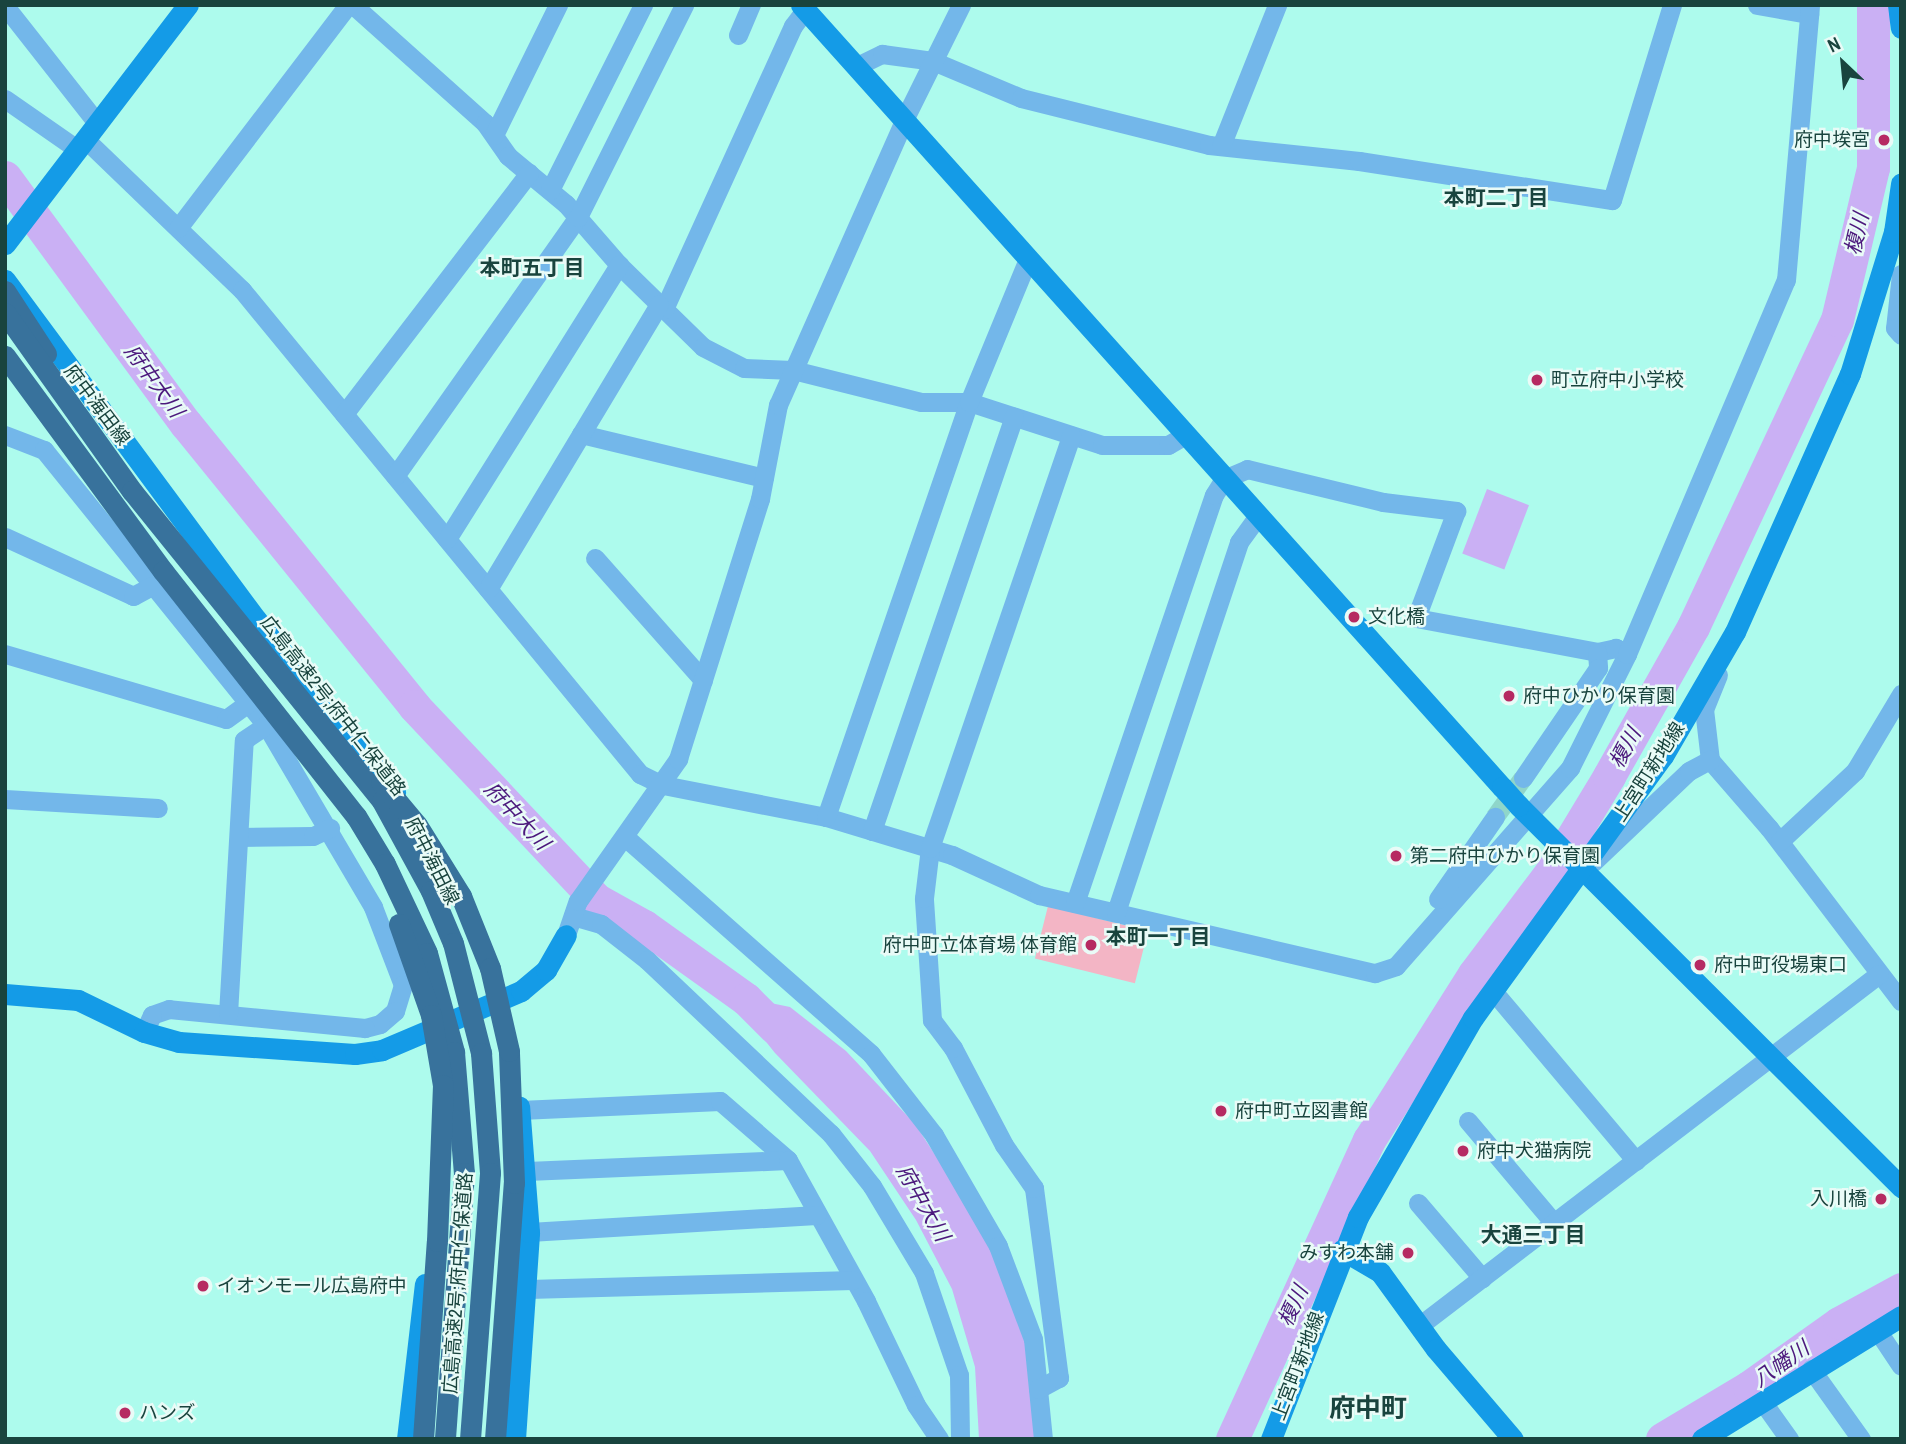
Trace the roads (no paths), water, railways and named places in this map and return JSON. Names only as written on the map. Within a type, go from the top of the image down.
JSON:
[{"type":"highway","points":[[5,291],[185,558]]},
{"type":"highway","name":"広島高速2号;府中仁保道路","points":[[5,313],[185,558],[382,801],[410,849],[453,943],[469,997],[481,1053],[490,1172],[470,1439]]},
{"type":"highway","name":"広島高速2号;府中仁保道路","points":[[5,356],[274,721],[330,779],[385,864],[427,953],[443,1000],[454,1052],[464,1173],[445,1439]]},
{"type":"highway","points":[[302,700],[392,793],[439,859],[477,933],[501,1009],[513,1094],[514,1184],[495,1439]]},
{"type":"highway","points":[[274,721],[341,810],[388,900],[419,975],[439,1049],[444,1119],[423,1439]]},
{"type":"main road","points":[[7,242],[188,5]]},
{"type":"main road","points":[[1898,5],[1901,28]]},
{"type":"main road","points":[[803,8],[1527,815],[1901,1187]]},
{"type":"main road","name":"上宮町新地線","points":[[1271,1439],[1342,1250],[1466,1030],[1576,866],[1663,756],[1734,632],[1850,374],[1897,239],[1901,184]]},
{"type":"main road","name":"府中海田線","points":[[5,280],[256,619],[402,800],[486,968],[511,1051],[527,1171],[528,1289],[515,1439]]},
{"type":"main road","points":[[5,994],[78,1000],[144,1032],[179,1042],[355,1054],[382,1050],[521,991],[546,970],[573,917]]},
{"type":"main road","points":[[408,1439],[440,1112],[429,1028]]},
{"type":"main road","points":[[1342,1250],[1380,1272],[1419,1326],[1513,1439]]},
{"type":"main road","points":[[1703,1438],[1901,1316]]},
{"type":"street","points":[[494,135],[558,5]]},
{"type":"street","points":[[550,190],[643,5]]},
{"type":"street","points":[[396,476],[578,218],[684,5]]},
{"type":"street","points":[[738,35],[751,5]]},
{"type":"street","points":[[960,1439],[959,1375],[923,1273],[872,1186],[831,1134],[647,960],[601,924],[573,917],[678,759],[764,478],[778,405],[904,120],[961,5]]},
{"type":"street","points":[[1220,146],[1277,5]]},
{"type":"street","points":[[856,66],[882,54],[933,61],[1021,99],[1220,146],[1359,161],[1612,200],[1672,5]]},
{"type":"street","points":[[5,6],[87,137],[242,290],[640,774],[663,785],[826,817],[930,848],[1039,895],[1375,973],[1396,967],[1570,768],[1627,654],[1786,280],[1810,9],[1757,5]]},
{"type":"street","points":[[178,228],[356,7],[494,135],[508,156],[550,190],[619,265],[703,346],[744,368],[793,370],[921,402],[970,402],[1102,445],[1168,446],[1185,435]]},
{"type":"street","points":[[488,589],[581,433],[662,306],[803,8]]},
{"type":"street","points":[[5,99],[87,137]]},
{"type":"street","points":[[344,414],[528,173]]},
{"type":"street","points":[[826,817],[970,402],[1028,258]]},
{"type":"street","points":[[447,539],[619,265]]},
{"type":"street","points":[[1901,274],[1895,328],[1901,335]]},
{"type":"street","points":[[872,831],[1014,416]]},
{"type":"street","points":[[581,433],[764,478]]},
{"type":"street","points":[[5,435],[44,450],[247,704],[274,721],[373,907],[403,985],[395,1011],[380,1024],[365,1028],[169,1009],[152,1015],[144,1032]]},
{"type":"street","points":[[1038,1389],[1059,1378],[1034,1188],[1004,1145],[953,1048],[932,1020],[924,898],[930,848],[1071,435]]},
{"type":"street","points":[[1075,903],[1224,479],[1247,469],[1383,502],[1456,511],[1416,618],[1597,652],[1616,648],[1627,654]]},
{"type":"street","points":[[1116,912],[1239,542],[1258,516]]},
{"type":"street","points":[[5,537],[133,596],[152,586]]},
{"type":"street","points":[[595,558],[703,680]]},
{"type":"street","points":[[1734,632],[1704,709],[1710,760],[1780,841],[1901,1000]]},
{"type":"street","points":[[1523,778],[1598,668],[1597,652]]},
{"type":"street","points":[[5,654],[226,719],[247,704]]},
{"type":"street","points":[[1780,841],[1855,771],[1901,694]]},
{"type":"street","points":[[228,1014],[244,740],[274,721]]},
{"type":"street","points":[[1576,866],[1689,771],[1710,760]]},
{"type":"street","points":[[5,799],[158,808]]},
{"type":"street","points":[[1421,936],[1420,923],[1495,817]]},
{"type":"street","points":[[239,837],[313,836],[330,828]]},
{"type":"street","points":[[622,841],[871,1054],[934,1135],[998,1246],[1033,1339],[1043,1439]]},
{"type":"street","points":[[1419,1326],[1772,1060],[1879,974]]},
{"type":"street","points":[[1493,990],[1636,1161]]},
{"type":"street","points":[[520,1110],[720,1101],[788,1160],[916,1405],[939,1439]]},
{"type":"street","points":[[1468,1121],[1554,1223]]},
{"type":"street","points":[[527,1171],[788,1160]]},
{"type":"street","points":[[1418,1203],[1482,1278]]},
{"type":"street","points":[[529,1232],[816,1214]]},
{"type":"street","points":[[528,1289],[853,1280]]},
{"type":"street","points":[[1877,1330],[1901,1366]]},
{"type":"street","points":[[1811,1369],[1861,1439]]},
{"type":"street","points":[[1762,1401],[1789,1439]]},
{"type":"street","points":[[916,1405],[920,1439]]},
{"type":"water","points":[[1487,489],[1529,505],[1504,570],[1462,553]]},
{"type":"water","points":[[728,994],[790,1007],[846,1051],[915,1124],[971,1210],[1001,1266],[1028,1343],[1035,1439],[979,1439],[975,1367],[952,1289],[916,1220],[870,1151],[775,1053]]},
{"type":"waterway","name":"榎川","points":[[1232,1439],[1369,1140],[1474,974],[1553,869],[1609,776],[1693,627],[1837,320],[1873,168],[1873,5]]},
{"type":"waterway","name":"府中大川","points":[[5,177],[186,424],[414,706],[597,900],[644,926],[746,999],[774,1027]]},
{"type":"waterway","name":"八幡川","points":[[1662,1439],[1749,1387],[1839,1323],[1901,1289]]},
{"type":"tunnel","points":[[1495,817],[1523,778]]},
{"type":"place","name":"府中埃宮","points":[[1884,140]]},
{"type":"place","name":"町立府中小学校","points":[[1537,380]]},
{"type":"place","name":"文化橋","points":[[1354,617]]},
{"type":"place","name":"府中ひかり保育園","points":[[1509,696]]},
{"type":"place","name":"第二府中ひかり保育園","points":[[1396,856]]},
{"type":"place","name":"府中町立体育場 体育館","points":[[1091,945]]},
{"type":"place","name":"府中町役場東口","points":[[1700,965]]},
{"type":"place","name":"府中町立図書館","points":[[1221,1111]]},
{"type":"place","name":"府中犬猫病院","points":[[1463,1151]]},
{"type":"place","name":"入川橋","points":[[1881,1199]]},
{"type":"place","name":"みすわ本舗","points":[[1408,1253]]},
{"type":"place","name":"イオンモール広島府中","points":[[203,1286]]},
{"type":"place","name":"ハンズ","points":[[125,1413]]},
{"type":"district","name":"本町二丁目","points":[[1496,198]]},
{"type":"district","name":"本町五丁目","points":[[532,268]]},
{"type":"district","name":"本町一丁目","points":[[1158,937]]},
{"type":"district","name":"大通三丁目","points":[[1533,1235]]},
{"type":"district","name":"府中町","points":[[1368,1408]]}]
